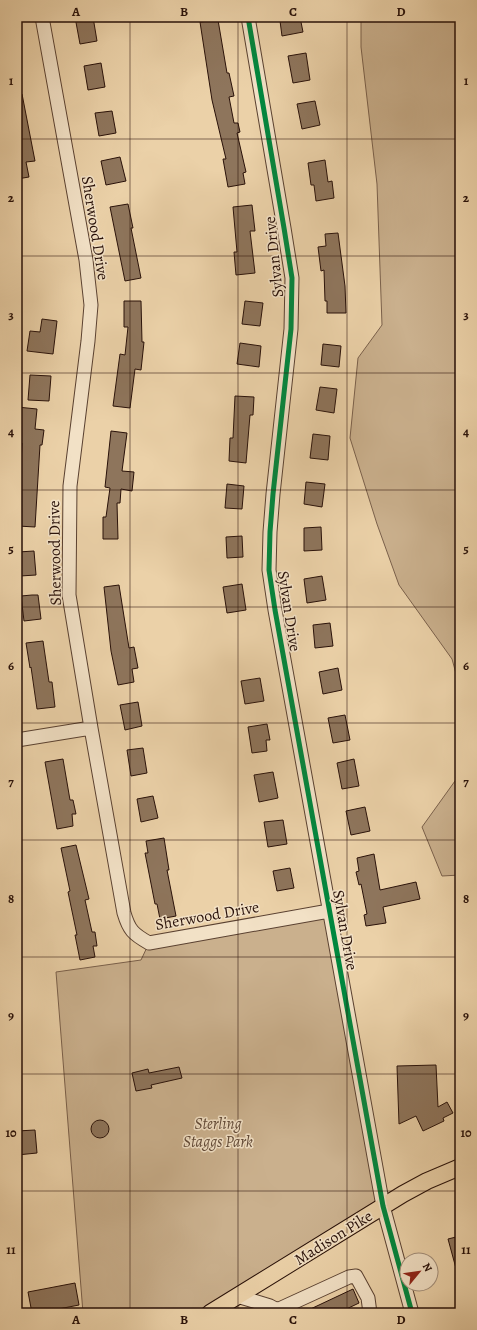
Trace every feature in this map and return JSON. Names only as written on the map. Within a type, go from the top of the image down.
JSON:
[{"type":"main road","name":"Madison Pike","points":[[210,1313],[383,1206],[427,1181],[460,1167]]},
{"type":"street","name":"Sherwood Drive","points":[[42,17],[86,260],[91,304],[88,341],[70,486],[69,595],[91,728],[124,913],[128,928],[149,943],[329,911]]},
{"type":"street","name":"Sylvan Drive","points":[[248,17],[292,278],[291,329],[273,494],[269,570],[383,1206],[412,1313]]},
{"type":"street","points":[[17,740],[91,728]]},
{"type":"street","points":[[237,1296],[270,1306],[280,1312],[349,1277],[356,1276],[368,1298],[370,1313]]},
{"type":"green space","points":[[361,17],[460,17],[460,688],[452,659],[399,585],[377,524],[350,438],[358,358],[382,325],[377,184],[361,47]]},
{"type":"green space","points":[[460,774],[460,875],[442,876],[422,827]]},
{"type":"green space","name":"Sterling Staggs Park","points":[[329,911],[383,1206],[210,1313],[83,1313],[56,972],[141,960],[149,943]]},
{"type":"building","points":[[75,17],[93,17],[97,41],[80,44]]},
{"type":"building","points":[[282,17],[300,17],[303,32],[282,36],[280,21],[282,21]]},
{"type":"building","points":[[218,20],[227,73],[229,73],[234,96],[229,97],[234,123],[238,123],[240,132],[237,133],[246,172],[243,173],[245,184],[228,187],[223,159],[226,159],[212,100],[200,22]]},
{"type":"building","points":[[306,53],[310,80],[293,83],[288,56]]},
{"type":"building","points":[[101,63],[105,87],[88,90],[84,66]]},
{"type":"building","points":[[22,94],[35,161],[26,162],[29,177],[17,179],[17,95]]},
{"type":"building","points":[[315,101],[320,125],[302,129],[297,104]]},
{"type":"building","points":[[112,111],[116,133],[99,136],[95,113]]},
{"type":"building","points":[[120,157],[126,181],[106,185],[101,161]]},
{"type":"building","points":[[325,160],[328,182],[332,181],[334,198],[316,201],[314,185],[311,185],[308,163]]},
{"type":"building","points":[[128,204],[141,278],[125,281],[110,207]]},
{"type":"building","points":[[252,205],[255,231],[250,231],[255,273],[236,275],[234,252],[237,252],[233,207]]},
{"type":"building","points":[[338,233],[345,286],[346,313],[327,313],[324,270],[321,271],[318,247],[326,246],[325,234]]},
{"type":"building","points":[[124,301],[141,301],[142,342],[144,342],[141,370],[135,369],[130,408],[113,406],[120,354],[125,355],[128,327],[124,327]]},
{"type":"building","points":[[245,301],[263,303],[260,326],[242,324]]},
{"type":"building","points":[[42,319],[57,321],[53,354],[27,351],[30,331],[40,332]]},
{"type":"building","points":[[240,343],[261,346],[259,367],[237,364]]},
{"type":"building","points":[[323,344],[341,346],[339,367],[321,365]]},
{"type":"building","points":[[30,375],[51,376],[49,401],[28,400]]},
{"type":"building","points":[[320,387],[337,389],[334,413],[316,410]]},
{"type":"building","points":[[235,396],[254,397],[253,415],[250,415],[246,463],[229,461],[230,438],[233,438]]},
{"type":"building","points":[[17,407],[37,409],[35,429],[44,430],[42,445],[40,445],[35,527],[18,526],[22,443],[17,443]]},
{"type":"building","points":[[111,431],[127,433],[122,471],[134,472],[132,491],[121,489],[120,503],[117,503],[118,539],[103,539],[103,517],[106,517],[110,488],[105,487]]},
{"type":"building","points":[[313,434],[330,436],[328,460],[310,458]]},
{"type":"building","points":[[306,482],[325,484],[322,507],[304,504]]},
{"type":"building","points":[[227,484],[244,486],[242,509],[225,508]]},
{"type":"building","points":[[321,527],[322,550],[304,551],[304,528]]},
{"type":"building","points":[[242,536],[243,557],[227,558],[226,537]]},
{"type":"building","points":[[34,551],[36,575],[20,576],[18,552]]},
{"type":"building","points":[[322,576],[326,600],[307,603],[304,579]]},
{"type":"building","points":[[242,584],[246,610],[227,613],[223,587]]},
{"type":"building","points":[[119,585],[129,648],[134,647],[138,668],[132,669],[134,682],[118,685],[111,651],[104,587]]},
{"type":"building","points":[[38,595],[41,619],[24,621],[21,596]]},
{"type":"building","points":[[330,623],[333,646],[315,648],[313,625]]},
{"type":"building","points":[[43,641],[49,682],[52,682],[55,707],[37,709],[26,643]]},
{"type":"building","points":[[338,668],[342,690],[323,694],[319,672]]},
{"type":"building","points":[[260,678],[264,701],[245,704],[241,681]]},
{"type":"building","points":[[138,702],[142,726],[125,730],[120,705]]},
{"type":"building","points":[[345,715],[350,740],[333,743],[328,718]]},
{"type":"building","points":[[267,724],[270,740],[266,740],[267,751],[252,753],[248,727]]},
{"type":"building","points":[[143,748],[147,773],[131,776],[127,750]]},
{"type":"building","points":[[63,759],[70,800],[73,800],[76,814],[72,814],[73,826],[57,829],[45,762]]},
{"type":"building","points":[[354,759],[359,786],[342,789],[337,763]]},
{"type":"building","points":[[273,772],[278,798],[259,802],[254,775]]},
{"type":"building","points":[[153,796],[158,818],[141,822],[137,799]]},
{"type":"building","points":[[365,807],[370,831],[351,835],[346,811]]},
{"type":"building","points":[[283,820],[287,844],[268,847],[264,822]]},
{"type":"building","points":[[164,838],[169,870],[167,870],[176,916],[160,919],[157,904],[155,904],[145,853],[148,853],[146,841]]},
{"type":"building","points":[[76,845],[89,899],[85,900],[92,932],[95,932],[97,946],[93,946],[95,957],[80,960],[75,935],[77,935],[68,892],[70,891],[61,848]]},
{"type":"building","points":[[374,854],[380,890],[416,882],[420,899],[383,907],[386,923],[366,926],[364,915],[367,914],[361,884],[359,885],[356,872],[359,871],[357,858]]},
{"type":"building","points":[[290,868],[294,888],[277,891],[273,871]]},
{"type":"building","points":[[436,1065],[438,1107],[447,1102],[453,1113],[443,1118],[444,1121],[423,1131],[416,1116],[399,1124],[397,1066]]},
{"type":"building","points":[[179,1067],[182,1078],[151,1085],[152,1088],[136,1091],[132,1073],[148,1069],[149,1073]]},
{"type":"building","points":[[100,1120],[106,1123],[109,1129],[106,1135],[100,1138],[94,1135],[91,1129],[94,1123]]},
{"type":"building","points":[[35,1130],[37,1153],[17,1155],[17,1131]]},
{"type":"building","points":[[460,1236],[460,1271],[457,1272],[448,1239]]},
{"type":"building","points":[[75,1283],[79,1305],[32,1313],[28,1292]]},
{"type":"building","points":[[353,1289],[359,1303],[338,1313],[302,1313]]},
{"type":"cycle path","points":[[248,17],[292,278],[291,329],[273,494],[269,570],[383,1206],[412,1313]]}]
